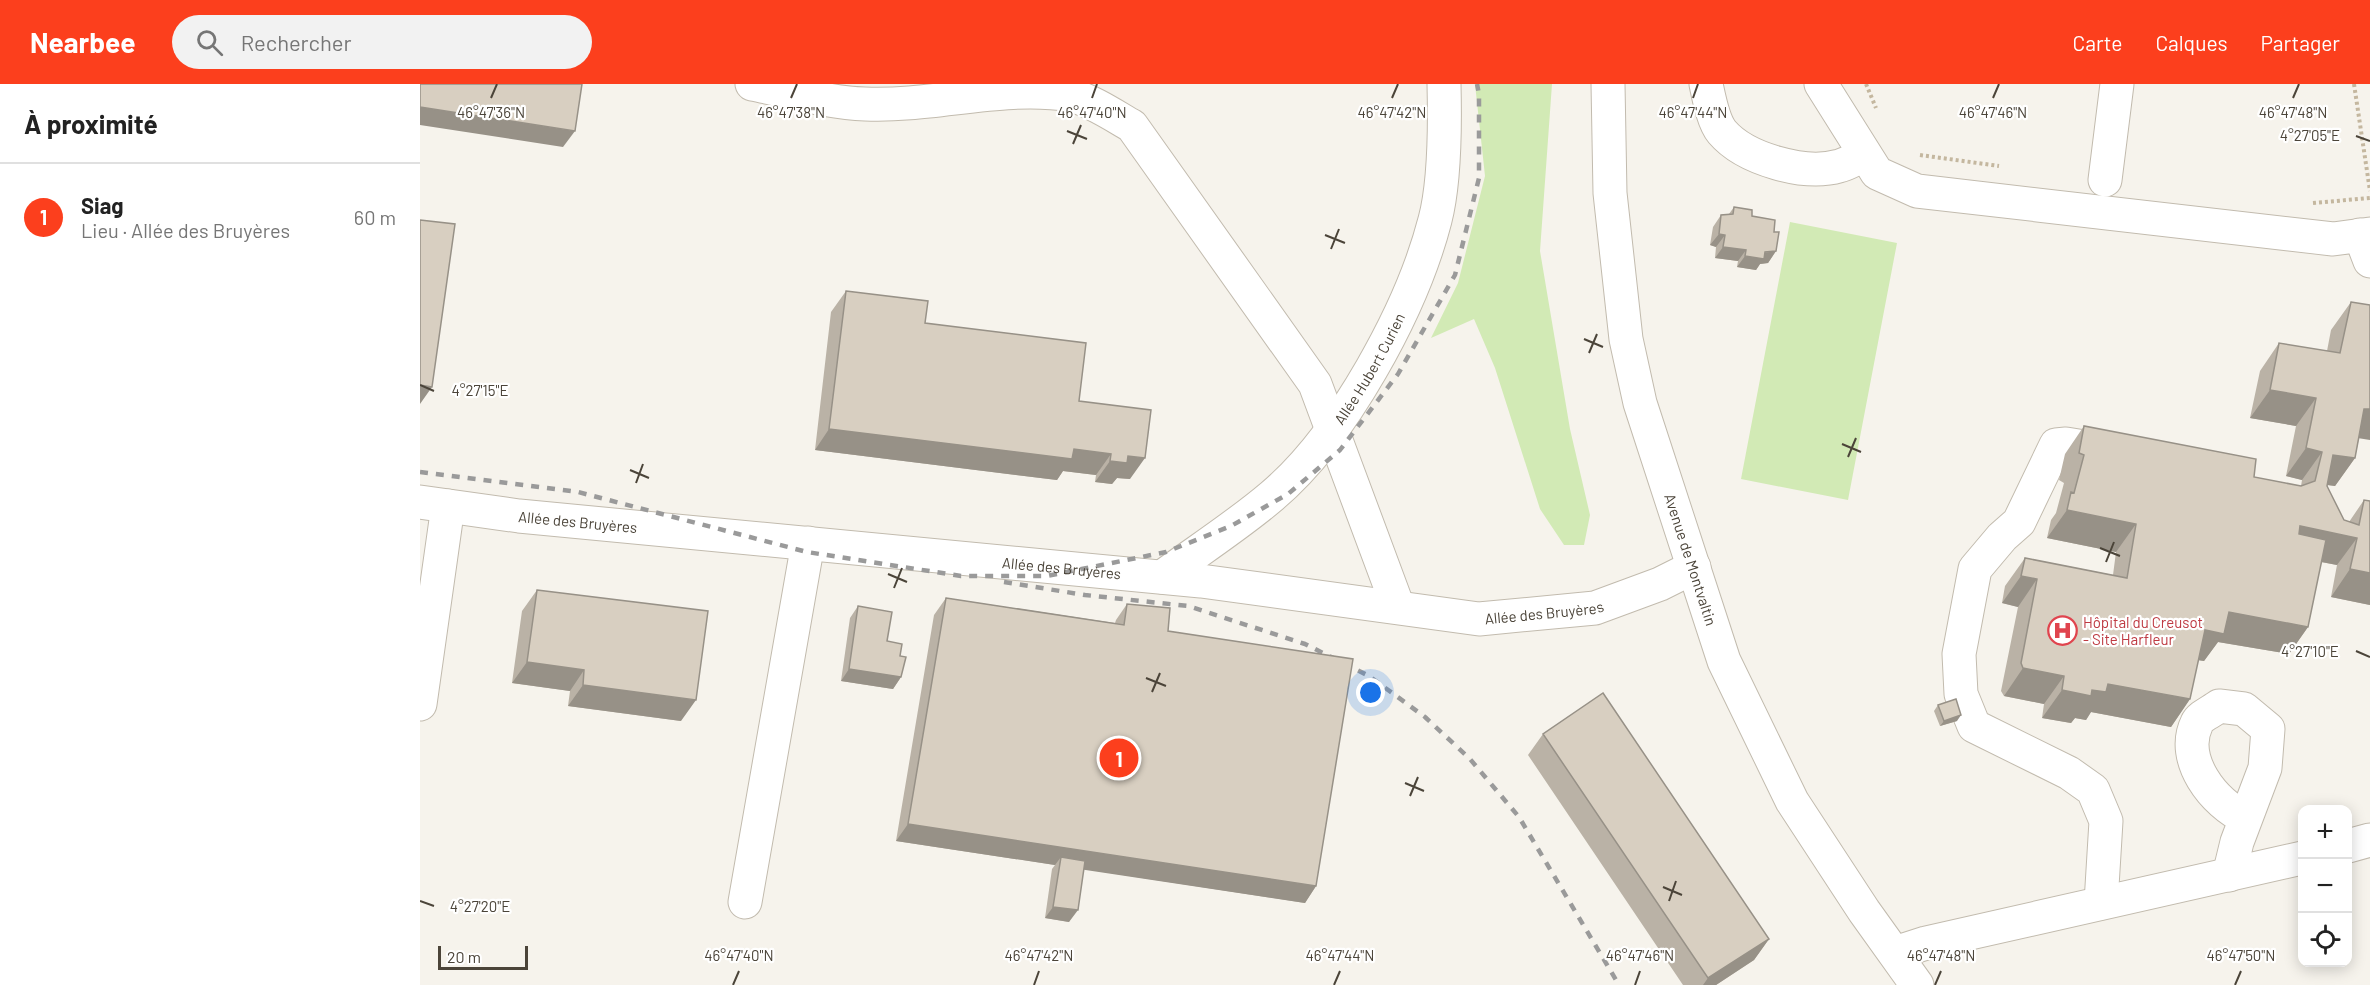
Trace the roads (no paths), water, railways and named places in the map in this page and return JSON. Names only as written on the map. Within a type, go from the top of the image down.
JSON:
[{"type":"street","points":[[752,84],[863,104],[902,103],[973,92],[1030,88],[1071,95],[1105,110],[1132,126],[1315,384],[1398,607]]},
{"type":"street","name":"Allée Hubert Curien","points":[[1162,577],[1273,495],[1333,432],[1408,300],[1436,219],[1445,136],[1444,84]]},
{"type":"street","name":"Avenue de Montvaltin","points":[[1608,84],[1610,193],[1626,339],[1640,403],[1724,661],[1792,801],[1917,985]]},
{"type":"street","points":[[1706,84],[1721,131],[1737,146],[1796,168],[1838,167],[1864,155]]},
{"type":"street","points":[[1821,84],[1877,173],[1917,191],[2367,243]]},
{"type":"street","points":[[2105,180],[2117,84]]},
{"type":"street","points":[[2101,903],[2106,821],[2093,790],[2069,773],[1974,726],[1961,694],[1959,654],[1975,568],[2002,537],[2019,522],[2056,445],[2066,444],[2150,458]]},
{"type":"street","points":[[420,704],[434,504]]},
{"type":"street","name":"Allée des Bruyères","points":[[434,504],[519,516],[1162,577],[1479,619],[1595,608],[1660,584],[1694,567]]},
{"type":"street","points":[[745,902],[808,543]]},
{"type":"street","points":[[2229,875],[2246,818]]},
{"type":"street","points":[[2352,845],[2370,840]]},
{"type":"street","points":[[1895,954],[1926,943],[2298,859]]},
{"type":"railway","points":[[420,472],[578,492],[807,552],[961,576],[1047,576],[1166,552],[1231,526],[1288,494],[1340,450],[1398,374],[1455,275],[1479,178],[1477,84]]},
{"type":"railway","points":[[1004,582],[1085,595],[1188,606],[1305,644],[1369,676],[1425,717],[1470,759],[1519,817],[1619,985]]},
{"type":"place","name":"Hôpital du Creusot - Site Harfleur","points":[[2062,631]]},
{"type":"place","name":"Siag","points":[[1119,758]]}]
